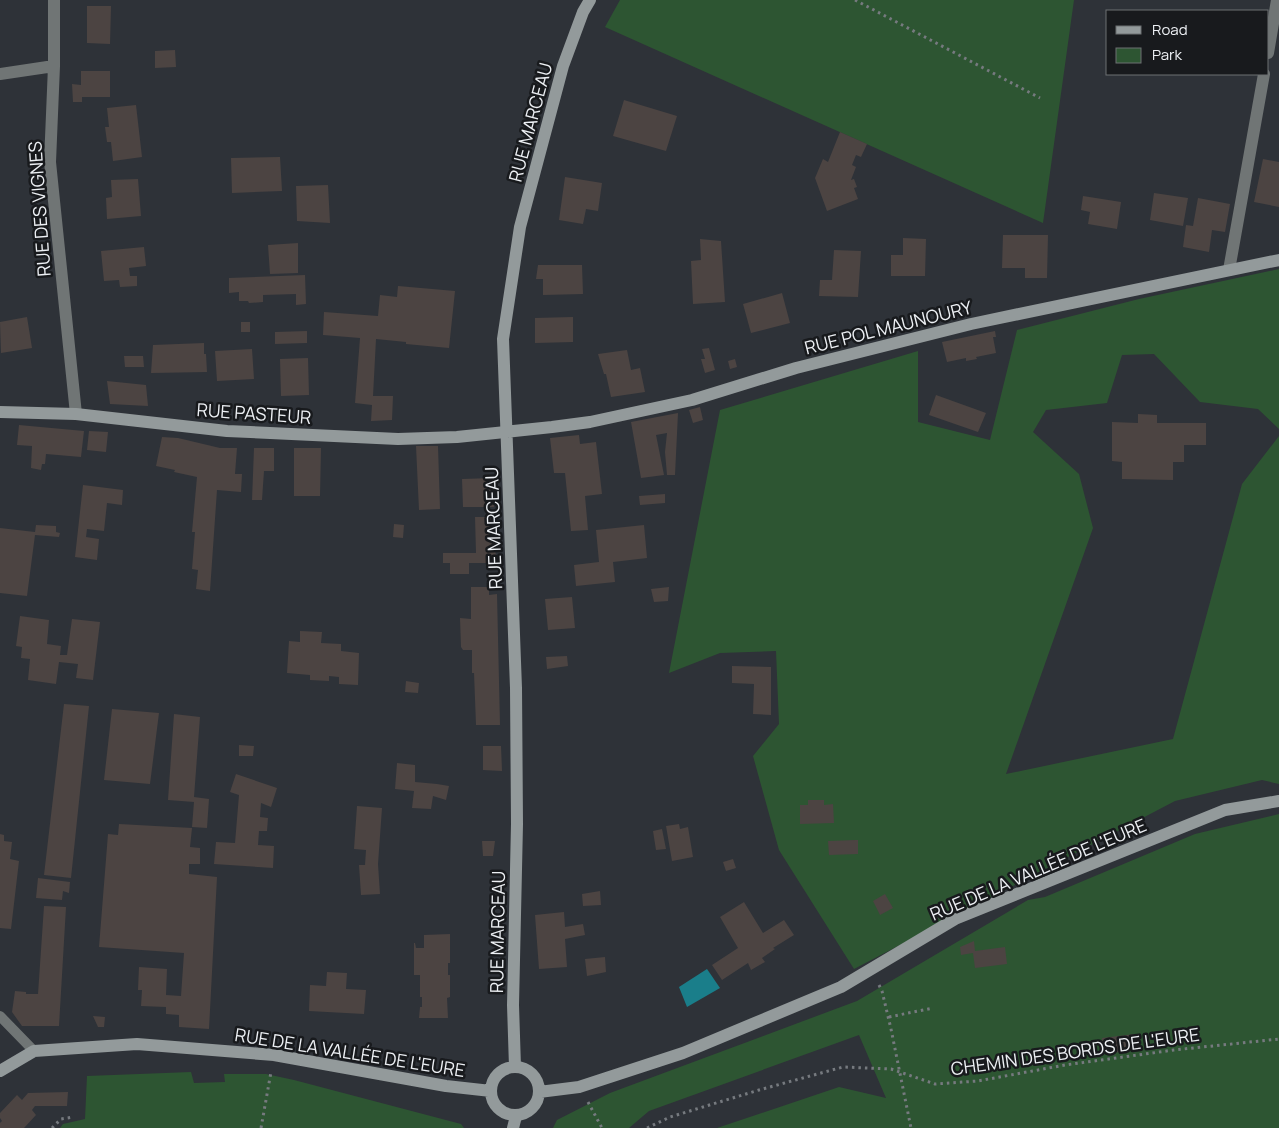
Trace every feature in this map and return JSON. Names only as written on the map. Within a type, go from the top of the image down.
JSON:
[{"type":"street","name":"RUE DES VIGNES","points":[[54,0],[54,66],[50,162],[76,414]]},
{"type":"street","name":"RUE MARCEAU","points":[[515,1067],[513,1005],[517,824],[516,688],[503,339],[520,227],[563,66],[583,12],[590,0]]},
{"type":"street","points":[[1269,47],[1277,0]]},
{"type":"street","points":[[0,74],[54,66]]},
{"type":"street","points":[[1229,270],[1264,75]]},
{"type":"street","name":"RUE POL MAUNOURY","points":[[507,432],[590,422],[692,400],[796,368],[971,324],[1279,260]]},
{"type":"street","name":"RUE PASTEUR","points":[[0,412],[76,414],[227,431],[398,439],[457,437],[507,432]]},
{"type":"street","name":"RUE DE LA VALLÉE DE L'EURE","points":[[539,1092],[579,1087],[683,1053],[841,987],[955,919],[1225,810],[1279,801]]},
{"type":"street","name":"RUE DE LA VALLÉE DE L'EURE","points":[[0,1071],[34,1051],[137,1044],[264,1054],[446,1086],[490,1091]]},
{"type":"street","points":[[515,1067],[523,1068],[535,1077],[539,1092],[534,1106],[514,1122],[495,1106],[490,1091],[492,1083],[501,1071],[515,1067]]},
{"type":"lane","points":[[0,1016],[34,1051]]},
{"type":"path","points":[[855,0],[1040,98]]},
{"type":"path","points":[[870,969],[882,990],[889,1017],[911,1128]]},
{"type":"path","points":[[889,1017],[933,1008]]},
{"type":"path","name":"CHEMIN DES BORDS DE L'EURE","points":[[647,1128],[670,1117],[843,1067],[891,1069],[935,1084],[978,1081],[1064,1065],[1174,1050],[1279,1039]]},
{"type":"path","points":[[261,1128],[272,1068]]},
{"type":"path","points":[[579,1087],[602,1128]]},
{"type":"path","points":[[52,1128],[62,1119],[74,1117]]},
{"type":"green space","points":[[620,0],[1074,0],[1043,223],[605,27]]},
{"type":"green space","points":[[1279,269],[1279,429],[1258,409],[1200,402],[1154,354],[1122,355],[1107,403],[1046,410],[1033,432],[1079,474],[1093,528],[1006,774],[1173,739],[1242,484],[1279,436],[1279,784],[1262,780],[1175,801],[854,969],[779,850],[753,756],[779,724],[776,651],[720,653],[669,673],[720,410],[918,351],[918,422],[990,440],[1017,330],[1139,299]]},
{"type":"green space","points":[[1279,814],[1279,1128],[717,1128],[839,1087],[886,1098],[859,1035],[649,1111],[629,1128],[553,1128],[557,1120],[610,1093],[857,1001],[1028,900],[1045,897],[1195,834]]},
{"type":"green space","points":[[191,1072],[194,1083],[225,1082],[224,1074],[266,1074],[461,1124],[464,1128],[60,1128],[63,1124],[85,1119],[87,1076]]},
{"type":"water","points":[[707,969],[720,988],[687,1007],[679,987]]},
{"type":"building","points":[[87,6],[111,6],[110,44],[87,43]]},
{"type":"building","points":[[175,50],[176,67],[155,68],[155,51]]},
{"type":"building","points":[[81,71],[110,71],[110,97],[82,97],[82,102],[73,102],[72,84],[81,85]]},
{"type":"building","points":[[624,100],[677,116],[666,151],[613,136]]},
{"type":"building","points":[[136,105],[142,157],[113,161],[111,142],[107,142],[105,127],[109,127],[107,108]]},
{"type":"building","points":[[840,132],[867,144],[861,157],[856,155],[852,165],[856,167],[851,180],[854,179],[857,187],[854,188],[858,199],[827,211],[815,178],[823,159],[828,162]]},
{"type":"building","points":[[280,157],[282,191],[232,193],[231,158]]},
{"type":"building","points":[[1263,159],[1279,162],[1279,207],[1254,202]]},
{"type":"building","points":[[565,177],[602,183],[598,211],[586,209],[583,224],[559,220]]},
{"type":"building","points":[[138,179],[141,216],[107,219],[106,198],[112,197],[111,180]]},
{"type":"building","points":[[328,185],[330,223],[297,221],[296,186]]},
{"type":"building","points":[[1154,193],[1188,198],[1183,226],[1150,220]]},
{"type":"building","points":[[1083,196],[1121,202],[1117,229],[1088,224],[1090,212],[1081,210]]},
{"type":"building","points":[[1198,198],[1230,204],[1225,232],[1212,230],[1209,252],[1183,247],[1186,225],[1193,226]]},
{"type":"building","points":[[1003,235],[1048,235],[1047,278],[1025,278],[1025,268],[1002,268]]},
{"type":"building","points":[[903,238],[926,239],[925,276],[891,276],[891,255],[903,255]]},
{"type":"building","points":[[700,239],[721,241],[725,302],[693,304],[691,261],[701,260]]},
{"type":"building","points":[[298,243],[298,273],[270,274],[268,245]]},
{"type":"building","points":[[144,247],[146,266],[129,268],[130,276],[137,276],[137,286],[120,287],[119,280],[104,281],[101,251]]},
{"type":"building","points":[[834,250],[861,251],[858,297],[819,296],[820,280],[832,280]]},
{"type":"building","points":[[538,265],[582,265],[583,294],[543,295],[543,279],[536,279]]},
{"type":"building","points":[[305,275],[306,304],[296,305],[296,294],[263,295],[263,302],[249,303],[248,301],[239,301],[239,292],[229,293],[229,278]]},
{"type":"building","points":[[398,286],[455,291],[449,348],[376,339],[373,396],[393,396],[392,420],[371,421],[372,405],[355,403],[360,338],[323,335],[324,312],[378,316],[380,295],[397,297]]},
{"type":"building","points":[[782,293],[790,323],[751,333],[743,304]]},
{"type":"building","points":[[27,317],[32,348],[1,353],[0,322]]},
{"type":"building","points":[[573,317],[573,342],[535,343],[535,318]]},
{"type":"building","points":[[241,322],[250,322],[250,332],[241,332]]},
{"type":"building","points":[[307,331],[307,343],[275,344],[275,332]]},
{"type":"building","points":[[995,331],[996,337],[993,337],[996,353],[976,357],[977,359],[966,361],[966,358],[947,362],[942,342]]},
{"type":"building","points":[[204,343],[207,372],[151,373],[153,345]]},
{"type":"building","points":[[709,348],[715,370],[705,373],[701,359],[705,359],[702,349]]},
{"type":"building","points":[[252,349],[254,379],[217,381],[215,351]]},
{"type":"building","points":[[627,350],[631,370],[640,368],[645,392],[611,397],[606,374],[604,374],[598,354]]},
{"type":"building","points":[[124,356],[143,356],[144,367],[125,367]]},
{"type":"building","points":[[308,358],[309,395],[281,396],[280,359]]},
{"type":"building","points":[[735,359],[737,367],[730,369],[728,361]]},
{"type":"building","points":[[107,381],[146,385],[148,406],[110,404]]},
{"type":"building","points":[[936,395],[986,413],[978,432],[929,415]]},
{"type":"building","points":[[700,407],[703,420],[693,423],[689,410]]},
{"type":"building","points":[[678,413],[675,475],[667,475],[665,452],[667,433],[656,435],[664,475],[641,478],[631,422]]},
{"type":"building","points":[[1138,414],[1157,415],[1157,423],[1206,423],[1206,445],[1184,445],[1184,462],[1173,462],[1173,480],[1122,479],[1122,462],[1112,461],[1112,422],[1138,423]]},
{"type":"building","points":[[19,425],[84,431],[81,457],[46,454],[45,464],[42,464],[41,470],[31,468],[32,446],[17,445]]},
{"type":"building","points":[[89,431],[108,432],[106,452],[87,450]]},
{"type":"building","points":[[579,435],[580,444],[596,442],[602,494],[585,496],[588,530],[571,531],[565,473],[554,473],[550,438]]},
{"type":"building","points":[[162,437],[178,438],[220,448],[237,448],[235,474],[242,474],[241,492],[217,490],[210,591],[196,589],[198,570],[192,569],[195,532],[192,532],[197,477],[156,466]]},
{"type":"building","points":[[416,446],[438,446],[440,509],[419,510]]},
{"type":"building","points":[[254,448],[274,448],[274,471],[264,471],[262,500],[252,500]]},
{"type":"building","points":[[294,448],[321,448],[320,496],[294,496]]},
{"type":"building","points":[[493,478],[494,507],[463,507],[462,479]]},
{"type":"building","points":[[83,485],[123,490],[122,505],[107,503],[104,531],[87,529],[86,537],[99,539],[97,560],[75,557]]},
{"type":"building","points":[[665,494],[665,503],[640,505],[639,496]]},
{"type":"building","points":[[475,517],[494,517],[496,563],[469,563],[469,574],[450,574],[450,563],[443,563],[443,553],[476,553]]},
{"type":"building","points":[[394,524],[404,525],[403,538],[393,537]]},
{"type":"building","points":[[36,525],[56,526],[56,532],[60,533],[59,537],[35,535],[27,596],[0,593],[0,528],[35,532]]},
{"type":"building","points":[[644,525],[647,558],[613,562],[615,582],[576,586],[574,565],[599,562],[596,530]]},
{"type":"building","points":[[471,587],[489,587],[489,595],[497,594],[500,725],[476,725],[472,650],[463,650],[461,647],[460,618],[471,619]]},
{"type":"building","points":[[669,587],[668,601],[654,602],[651,589]]},
{"type":"building","points":[[572,597],[575,628],[548,630],[545,599]]},
{"type":"building","points":[[20,616],[49,620],[47,644],[61,646],[60,655],[67,655],[72,619],[100,622],[93,680],[76,678],[78,664],[59,662],[56,684],[28,680],[30,659],[21,658],[22,647],[16,646]]},
{"type":"building","points":[[300,631],[322,632],[321,643],[341,644],[341,651],[359,653],[358,685],[339,684],[339,677],[329,676],[329,681],[310,680],[310,675],[287,673],[289,641],[300,642]]},
{"type":"building","points":[[567,656],[568,666],[547,669],[546,657]]},
{"type":"building","points":[[732,666],[771,667],[771,715],[753,714],[754,684],[732,683]]},
{"type":"building","points":[[406,681],[419,683],[418,693],[405,692]]},
{"type":"building","points":[[64,704],[89,706],[71,878],[44,875]]},
{"type":"building","points":[[112,709],[159,713],[150,784],[104,780]]},
{"type":"building","points":[[174,714],[200,717],[194,797],[209,799],[207,828],[192,827],[194,802],[168,800]]},
{"type":"building","points":[[239,745],[254,746],[253,756],[239,756]]},
{"type":"building","points":[[483,746],[501,746],[502,771],[483,770]]},
{"type":"building","points":[[397,763],[415,765],[415,782],[449,786],[446,800],[433,796],[431,809],[412,808],[414,791],[395,789]]},
{"type":"building","points":[[236,774],[277,788],[271,807],[261,803],[260,817],[268,818],[267,831],[259,831],[258,845],[274,846],[273,868],[214,864],[216,842],[235,843],[239,795],[230,792]]},
{"type":"building","points":[[808,800],[824,800],[824,805],[833,804],[834,823],[800,824],[800,805],[808,805]]},
{"type":"building","points":[[357,806],[382,808],[378,864],[380,894],[361,895],[359,865],[365,865],[366,850],[354,849]]},
{"type":"building","points":[[119,824],[192,828],[190,847],[200,848],[200,864],[189,864],[189,874],[217,877],[209,1029],[179,1027],[179,1015],[166,1014],[166,1007],[141,1006],[142,990],[138,990],[139,967],[167,969],[166,995],[181,996],[184,953],[99,947],[108,834],[118,835]]},
{"type":"building","points":[[679,824],[680,829],[688,827],[693,857],[672,861],[666,826]]},
{"type":"building","points":[[662,829],[666,849],[656,850],[653,831]]},
{"type":"building","points":[[0,834],[4,835],[4,841],[12,842],[10,859],[19,861],[11,929],[0,928]]},
{"type":"building","points":[[858,840],[858,854],[829,855],[828,841]]},
{"type":"building","points":[[482,841],[495,841],[493,856],[483,856]]},
{"type":"building","points":[[733,859],[736,868],[726,871],[723,862]]},
{"type":"building","points":[[38,878],[70,882],[69,893],[63,891],[62,900],[36,898]]},
{"type":"building","points":[[600,891],[601,905],[583,906],[582,894]]},
{"type":"building","points":[[885,894],[893,908],[880,915],[873,901]]},
{"type":"building","points":[[744,902],[763,933],[784,920],[794,935],[773,948],[775,949],[762,958],[765,962],[751,970],[748,963],[722,980],[712,965],[738,948],[720,917]]},
{"type":"building","points":[[44,906],[66,907],[59,1026],[22,1026],[12,1012],[15,991],[26,992],[26,994],[38,994]]},
{"type":"building","points":[[564,912],[565,927],[583,924],[585,935],[565,939],[567,967],[539,969],[535,915]]},
{"type":"building","points":[[450,934],[448,1018],[419,1018],[422,997],[420,997],[420,975],[414,975],[414,943],[416,948],[424,948],[424,935]]},
{"type":"building","points":[[974,941],[975,951],[1005,947],[1007,964],[975,968],[973,953],[961,955],[960,947]]},
{"type":"building","points":[[605,957],[606,972],[587,976],[585,959]]},
{"type":"building","points":[[327,972],[347,973],[346,989],[366,990],[364,1014],[309,1011],[310,985],[326,986]]},
{"type":"building","points":[[93,1016],[105,1017],[104,1027],[98,1027]]},
{"type":"building","points":[[1135,1034],[1137,1050],[1103,1054],[1102,1038]]},
{"type":"building","points":[[68,1092],[67,1106],[35,1106],[32,1110],[36,1115],[24,1128],[0,1128],[2,1121],[0,1113],[17,1095],[22,1100],[28,1093]]}]
